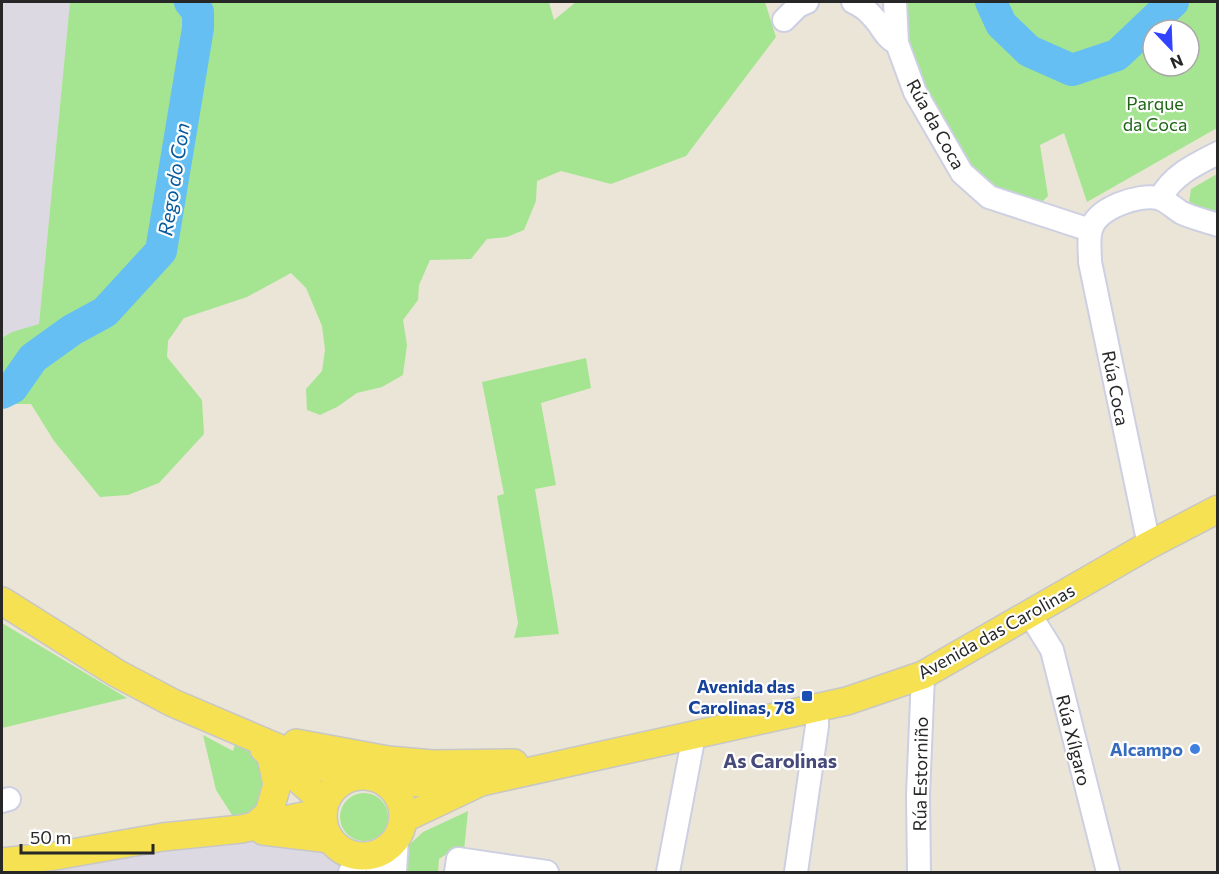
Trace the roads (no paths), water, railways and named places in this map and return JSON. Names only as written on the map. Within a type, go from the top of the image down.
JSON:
[{"type":"main road","name":"Avenida das Carolinas","points":[[481,782],[847,701],[923,675],[1149,544],[1218,509]]},
{"type":"main road","points":[[2,601],[133,682],[201,716],[349,778]]},
{"type":"main road","points":[[245,733],[324,807]]},
{"type":"main road","points":[[245,733],[388,760],[433,764],[512,763],[551,767]]},
{"type":"main road","points":[[248,827],[268,813],[278,785],[271,756]]},
{"type":"main road","points":[[375,777],[386,783],[396,793],[402,805],[400,828],[389,846],[366,864],[344,852],[330,839],[324,826],[324,807],[330,792],[349,778],[375,777]]},
{"type":"main road","points":[[386,783],[481,782]]},
{"type":"main road","points":[[400,828],[481,782]]},
{"type":"main road","points":[[2,862],[55,856],[163,837],[248,827],[324,807]]},
{"type":"main road","points":[[248,827],[330,839]]},
{"type":"street","points":[[783,20],[798,6],[807,2]]},
{"type":"street","name":"Rúa da Coca","points":[[853,2],[874,17],[883,32],[897,43]]},
{"type":"street","name":"Rúa da Coca","points":[[895,2],[897,43],[915,92],[962,173],[989,197],[1090,230]]},
{"type":"street","points":[[1160,198],[1181,173],[1218,153]]},
{"type":"street","points":[[1090,230],[1095,220],[1119,204],[1132,200],[1160,198],[1181,213],[1218,225]]},
{"type":"street","name":"Rúa Coca","points":[[1090,230],[1090,262],[1149,544]]},
{"type":"street","name":"Rúa Xílgaro","points":[[1029,613],[1052,650],[1108,873]]},
{"type":"street","name":"Rúa Estorniño","points":[[919,873],[918,795],[923,675]]},
{"type":"street","points":[[796,873],[817,726],[817,707]]},
{"type":"street","points":[[668,873],[694,735]]},
{"type":"street","points":[[395,873],[400,828]]},
{"type":"street","points":[[456,873],[458,859],[547,873]]},
{"type":"waterway","name":"Rego do Con","points":[[2,393],[12,388],[33,358],[72,330],[105,312],[161,251],[198,28],[198,12],[190,2]]},
{"type":"waterway","points":[[991,2],[1001,24],[1029,51],[1072,70],[1117,55],[1173,2]]},
{"type":"place","name":"Avenida das Carolinas, 78","points":[[807,696]]},
{"type":"place","name":"Alcampo","points":[[1195,749]]},
{"type":"district","name":"As Carolinas","points":[[780,760]]},
{"type":"park label","name":"Parque da Coca","points":[[1155,113]]}]
